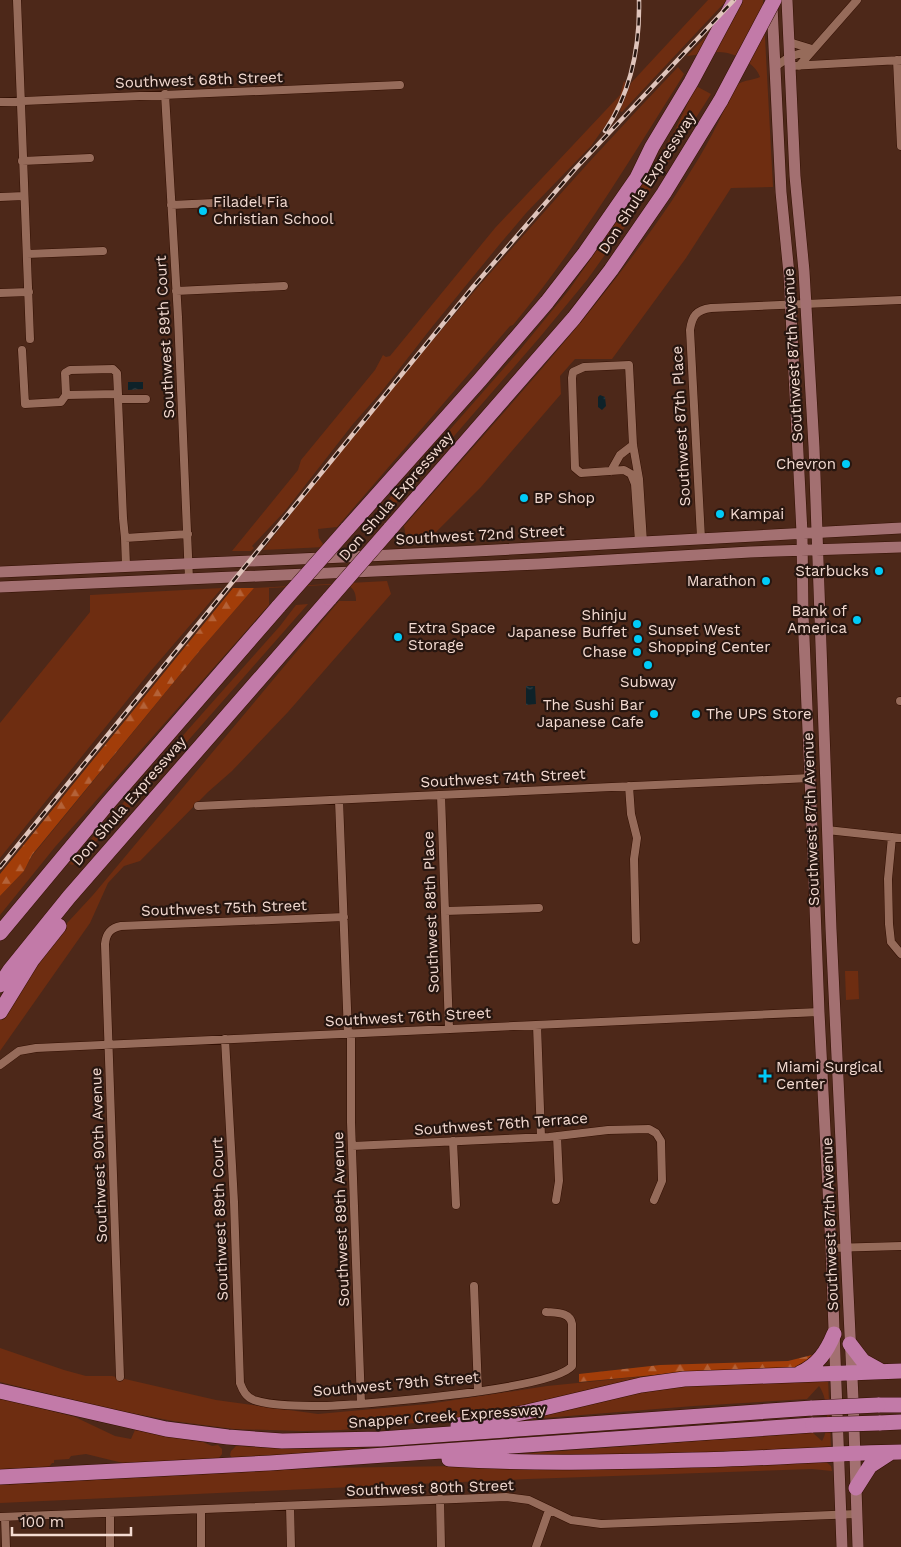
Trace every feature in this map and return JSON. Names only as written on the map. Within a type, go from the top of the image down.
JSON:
[{"type":"highway","name":"Don Shula Expressway","points":[[0,933],[109,802],[547,302],[637,178],[652,147],[691,82],[735,0]]},
{"type":"highway","name":"Don Shula Expressway","points":[[0,985],[69,897],[574,318],[611,270],[664,192],[721,100],[773,0]]},
{"type":"highway","points":[[0,1012],[32,960],[141,825],[147,807]]},
{"type":"highway","points":[[797,1374],[819,1360],[829,1347],[834,1334]]},
{"type":"highway","points":[[850,1344],[863,1361],[882,1372]]},
{"type":"highway","points":[[380,1439],[510,1416],[641,1385],[704,1378],[901,1371]]},
{"type":"highway","name":"Snapper Creek Expressway","points":[[0,1391],[111,1418],[186,1432],[282,1441],[380,1439],[812,1408],[901,1405]]},
{"type":"highway","points":[[0,1477],[201,1468],[812,1425],[901,1422]]},
{"type":"highway","points":[[388,1455],[496,1462],[692,1460],[855,1452],[896,1452]]},
{"type":"highway","points":[[856,1488],[870,1466],[896,1452]]},
{"type":"main road","name":"Southwest 87th Avenue","points":[[773,0],[775,67],[791,305],[802,533],[815,914],[826,1127],[842,1547]]},
{"type":"main road","name":"Southwest 87th Avenue","points":[[787,0],[788,42],[793,63],[795,176],[806,304],[818,551],[821,682],[834,1012],[841,1127],[858,1547]]},
{"type":"main road","points":[[775,67],[793,63]]},
{"type":"main road","points":[[782,192],[785,185],[795,176]]},
{"type":"main road","name":"Southwest 72nd Street","points":[[0,572],[457,552],[901,528]]},
{"type":"main road","points":[[671,540],[671,556]]},
{"type":"main road","points":[[583,545],[584,561]]},
{"type":"main road","name":"Southwest 72nd Street","points":[[0,587],[901,547]]},
{"type":"main road","points":[[456,567],[457,552]]},
{"type":"main road","points":[[102,567],[102,582]]},
{"type":"main road","points":[[41,570],[42,585]]},
{"type":"main road","points":[[806,683],[821,682]]},
{"type":"main road","points":[[812,836],[827,830]]},
{"type":"main road","points":[[815,914],[820,916],[831,929]]},
{"type":"main road","points":[[819,1012],[834,1012]]},
{"type":"main road","points":[[826,1127],[841,1127]]},
{"type":"street","points":[[17,0],[30,339]]},
{"type":"street","points":[[793,63],[812,49],[858,0]]},
{"type":"street","points":[[788,42],[812,49]]},
{"type":"street","points":[[793,63],[812,49]]},
{"type":"street","points":[[812,49],[815,58],[825,64]]},
{"type":"street","points":[[793,63],[825,64],[899,60],[901,146]]},
{"type":"street","name":"Southwest 68th Street","points":[[0,102],[400,85]]},
{"type":"street","name":"Southwest 89th Court","points":[[165,94],[189,579]]},
{"type":"street","points":[[22,161],[90,158]]},
{"type":"street","points":[[0,197],[24,196]]},
{"type":"street","points":[[171,205],[280,200]]},
{"type":"street","points":[[27,254],[103,251]]},
{"type":"street","points":[[176,290],[284,286]]},
{"type":"street","points":[[0,293],[29,292]]},
{"type":"street","points":[[791,305],[901,300]]},
{"type":"street","name":"Southwest 87th Place","points":[[701,538],[690,330],[692,320],[695,313],[711,308],[791,305]]},
{"type":"street","points":[[22,350],[25,404],[61,402],[66,395],[65,373],[70,370],[113,369],[117,373],[122,518],[126,566]]},
{"type":"street","points":[[629,365],[633,445],[639,472],[641,542],[633,476],[628,471],[581,473],[575,468],[572,378],[576,370],[584,367],[629,365]]},
{"type":"street","points":[[66,395],[118,396],[146,399]]},
{"type":"street","points":[[611,471],[620,455],[633,445]]},
{"type":"street","points":[[125,538],[188,534]]},
{"type":"street","name":"Southwest 74th Street","points":[[198,806],[810,778]]},
{"type":"street","points":[[629,786],[631,814],[636,838],[634,859],[636,940]]},
{"type":"street","name":"Southwest 88th Place","points":[[441,795],[449,1028]]},
{"type":"street","name":"Southwest 89th Avenue","points":[[339,800],[350,1033],[361,1403]]},
{"type":"street","points":[[827,830],[901,838]]},
{"type":"street","points":[[892,837],[888,879],[889,924],[891,942],[901,954]]},
{"type":"street","points":[[445,911],[539,908]]},
{"type":"street","name":"Southwest 75th Street","points":[[108,933],[115,927],[121,926],[344,916]]},
{"type":"street","name":"Southwest 90th Avenue","points":[[108,933],[105,944],[120,1377]]},
{"type":"street","name":"Southwest 76th Street","points":[[1,1063],[19,1051],[32,1048],[819,1012]]},
{"type":"street","points":[[537,1025],[541,1137]]},
{"type":"street","name":"Southwest 89th Court","points":[[225,1039],[234,1202],[240,1383],[247,1396]]},
{"type":"street","name":"Southwest 76th Terrace","points":[[352,1146],[541,1137],[642,1128],[652,1130],[660,1141],[662,1182],[654,1200]]},
{"type":"street","points":[[556,1200],[559,1181],[557,1136]]},
{"type":"street","points":[[453,1141],[456,1206]]},
{"type":"street","points":[[831,1248],[901,1246]]},
{"type":"street","points":[[474,1286],[478,1391]]},
{"type":"street","name":"Southwest 79th Street","points":[[247,1396],[258,1401],[322,1406],[431,1397],[548,1379],[566,1372],[572,1366],[572,1324],[571,1319],[565,1315],[546,1312]]},
{"type":"street","name":"Southwest 80th Street","points":[[3,1517],[506,1497],[528,1500],[571,1520],[608,1524],[857,1514]]},
{"type":"street","points":[[440,1499],[442,1547]]},
{"type":"street","points":[[290,1506],[291,1547]]},
{"type":"street","points":[[201,1510],[201,1547]]},
{"type":"street","points":[[536,1547],[549,1510]]},
{"type":"street","points":[[110,1513],[110,1547]]},
{"type":"street","points":[[3,1517],[6,1547]]},
{"type":"shaded area","points":[[708,0],[727,0],[622,112],[620,111],[631,83]]},
{"type":"shaded area","points":[[742,0],[763,0],[773,187],[731,188],[686,258],[612,359],[575,359],[560,376],[561,394],[481,487],[426,542],[407,543],[404,526],[576,328],[641,245],[699,157],[733,89],[740,83],[760,77],[758,72],[749,63],[725,52],[687,56]]},
{"type":"shaded area","points":[[678,67],[684,74],[601,205],[559,266],[513,325],[510,326],[337,527],[318,529],[319,538],[325,547],[263,550],[362,425],[464,303],[569,184]]},
{"type":"shaded area","points":[[624,81],[626,83],[617,109],[591,146],[527,212],[499,245],[382,391],[353,424],[285,511],[252,546],[254,548],[251,551],[232,551],[298,470],[301,460],[375,370],[383,355],[386,357],[390,356],[495,228],[620,95]]},
{"type":"shaded area","points":[[696,86],[711,94],[644,200],[587,280],[377,525],[366,525],[519,351],[569,290],[643,184],[675,130]]},
{"type":"shaded area","points":[[387,581],[391,594],[288,712],[232,771],[208,792],[140,861],[124,866],[108,883],[90,923],[0,1051],[0,1019],[57,934],[93,895],[339,601],[356,601],[355,592],[350,586],[344,584],[269,588],[269,605],[55,847],[0,915],[0,896],[24,871],[32,856],[201,649],[254,588]]},
{"type":"shaded area","points":[[222,588],[149,673],[0,858],[0,723],[90,612],[90,595]]},
{"type":"shaded area","points":[[308,604],[128,809],[73,865],[69,864],[280,626],[296,605]]},
{"type":"shaded area","points":[[845,971],[858,971],[859,999],[846,1000]]},
{"type":"shaded area","points":[[0,1348],[86,1376],[112,1376],[216,1400],[318,1414],[428,1404],[547,1386],[697,1371],[477,1417],[341,1430],[234,1429],[173,1421],[110,1409],[0,1382]]},
{"type":"shaded area","points":[[828,1378],[831,1448],[697,1455],[507,1455],[806,1433],[813,1433],[822,1441],[825,1435],[827,1413],[819,1386],[807,1399],[519,1420],[661,1386]]},
{"type":"shaded area","points":[[0,1398],[75,1417],[115,1436],[131,1439],[135,1430],[203,1442],[212,1446],[218,1445],[222,1449],[222,1454],[219,1458],[127,1464],[86,1454],[71,1456],[69,1459],[54,1460],[54,1463],[49,1467],[0,1469]]},
{"type":"shaded area","points":[[236,1446],[293,1449],[363,1448],[351,1451],[233,1459],[230,1455]]},
{"type":"shaded area","points":[[825,1461],[831,1466],[832,1471],[812,1469],[528,1479],[0,1503],[0,1485],[320,1468]]},
{"type":"green space","points":[[233,588],[254,588],[201,649],[32,855],[24,871],[0,896],[0,874]]},
{"type":"green space","points":[[816,1353],[800,1368],[697,1371],[579,1382],[579,1374],[660,1365],[788,1361]]},
{"type":"water","points":[[128,382],[143,382],[143,389],[128,390]]},
{"type":"water","points":[[600,395],[605,397],[606,406],[602,410],[598,407],[598,397]]},
{"type":"water","points":[[526,686],[535,686],[536,704],[526,705]]},
{"type":"railway","points":[[605,131],[621,101],[632,68],[638,34],[639,0]]},
{"type":"railway","points":[[0,867],[473,287],[575,169],[734,0]]},
{"type":"place","name":"Filadel Fia Christian School","points":[[203,211]]},
{"type":"place","name":"Chevron","points":[[846,464]]},
{"type":"place","name":"BP Shop","points":[[524,498]]},
{"type":"place","name":"Kampai","points":[[720,514]]},
{"type":"place","name":"Starbucks","points":[[879,571]]},
{"type":"place","name":"Marathon","points":[[766,581]]},
{"type":"place","name":"Bank of America","points":[[857,620]]},
{"type":"place","name":"Shinju Japanese Buffet","points":[[637,624]]},
{"type":"place","name":"Extra Space Storage","points":[[398,637]]},
{"type":"place","name":"Sunset West Shopping Center","points":[[638,639]]},
{"type":"place","name":"Chase","points":[[637,652]]},
{"type":"place","name":"Subway","points":[[648,665]]},
{"type":"place","name":"The Sushi Bar Japanese Cafe","points":[[654,714]]},
{"type":"place","name":"The UPS Store","points":[[696,714]]},
{"type":"place","name":"Miami Surgical Center","points":[[765,1076]]}]
